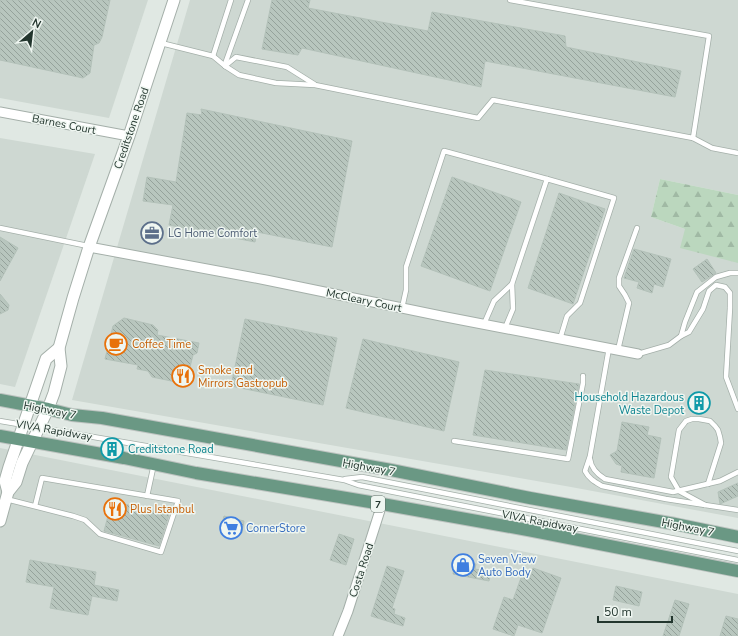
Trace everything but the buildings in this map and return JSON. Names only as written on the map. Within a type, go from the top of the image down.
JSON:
[{"type":"main road","name":"Highway 7","points":[[0,400],[72,415],[102,418],[345,462],[738,537]]},
{"type":"main road","name":"7","points":[[0,436],[32,443],[124,458],[196,473],[535,531],[738,571]]},
{"type":"street","name":"Creditstone Road","points":[[0,521],[7,495],[16,482],[22,463],[54,393],[61,366],[59,348],[90,247],[174,0]]},
{"type":"street","name":"Barnes Court","points":[[0,112],[129,136]]},
{"type":"street","name":"McCleary Court","points":[[90,247],[266,280],[505,329],[638,354]]},
{"type":"street","name":"Creditstone Road","points":[[7,495],[5,481],[46,359],[59,348]]},
{"type":"street","name":"Costa Road","points":[[338,636],[348,611],[382,504]]},
{"type":"lane","points":[[213,56],[231,0]]},
{"type":"lane","points":[[225,66],[248,0]]},
{"type":"lane","points":[[510,0],[709,36],[693,138]]},
{"type":"lane","points":[[160,42],[213,56],[239,75],[269,82],[315,85],[478,118],[493,100],[693,138],[712,148],[738,153]]},
{"type":"lane","points":[[225,66],[236,57],[287,67],[315,85]]},
{"type":"lane","points":[[402,308],[406,290],[406,267],[444,151],[614,198],[580,304],[567,316],[560,339]]},
{"type":"lane","points":[[505,329],[513,309],[512,284],[547,179]]},
{"type":"lane","points":[[0,228],[90,247]]},
{"type":"lane","points":[[637,228],[619,278],[619,286],[629,303],[613,349],[590,456],[585,471],[588,477],[602,486],[666,499],[738,510]]},
{"type":"lane","points":[[681,336],[697,292],[716,277],[730,273],[738,273]]},
{"type":"lane","points":[[484,324],[494,301],[512,284]]},
{"type":"lane","points":[[638,354],[669,345],[689,332],[703,309],[709,291],[716,285],[725,287],[730,293],[726,377],[738,409]]},
{"type":"lane","points":[[454,441],[568,459],[583,384],[583,376]]},
{"type":"lane","points":[[704,505],[679,491],[671,477],[679,430],[686,422],[692,419],[710,422],[715,426],[720,437],[721,443],[708,484]]},
{"type":"lane","name":"VIVA Rapidway","points":[[0,421],[344,480],[358,485],[738,560]]},
{"type":"lane","points":[[590,456],[594,469],[598,475],[605,479],[673,492],[720,481],[738,472]]},
{"type":"lane","points":[[147,496],[154,464]]},
{"type":"lane","name":"VIVA Rapidway","points":[[344,480],[362,477],[738,550]]},
{"type":"lane","points":[[7,495],[35,506],[85,520],[100,534],[161,552],[178,501],[42,478],[35,506]]},
{"type":"shaded area","points":[[0,0],[148,0],[109,118],[0,98]]},
{"type":"shaded area","points":[[190,0],[738,0],[738,195],[660,179],[651,217],[685,229],[738,258],[738,518],[571,487],[72,400]]},
{"type":"shaded area","points":[[0,138],[95,154],[15,387],[0,384]]},
{"type":"shaded area","points":[[0,448],[738,594],[738,636],[0,636]]},
{"type":"green space","points":[[660,179],[738,195],[738,263],[680,248],[685,229],[651,217]]},
{"type":"place","name":"LG Home Comfort","points":[[152,233]]},
{"type":"place","name":"Coffee Time","points":[[116,344]]},
{"type":"place","name":"Smoke and Mirrors Gastropub","points":[[183,376]]},
{"type":"place","name":"Household Hazardous Waste Depot","points":[[699,403]]},
{"type":"place","name":"Creditstone Road","points":[[112,449]]},
{"type":"place","name":"Plus Istanbul","points":[[115,509]]},
{"type":"place","name":"CornerStore","points":[[231,528]]},
{"type":"place","name":"Seven View Auto Body","points":[[463,565]]}]
